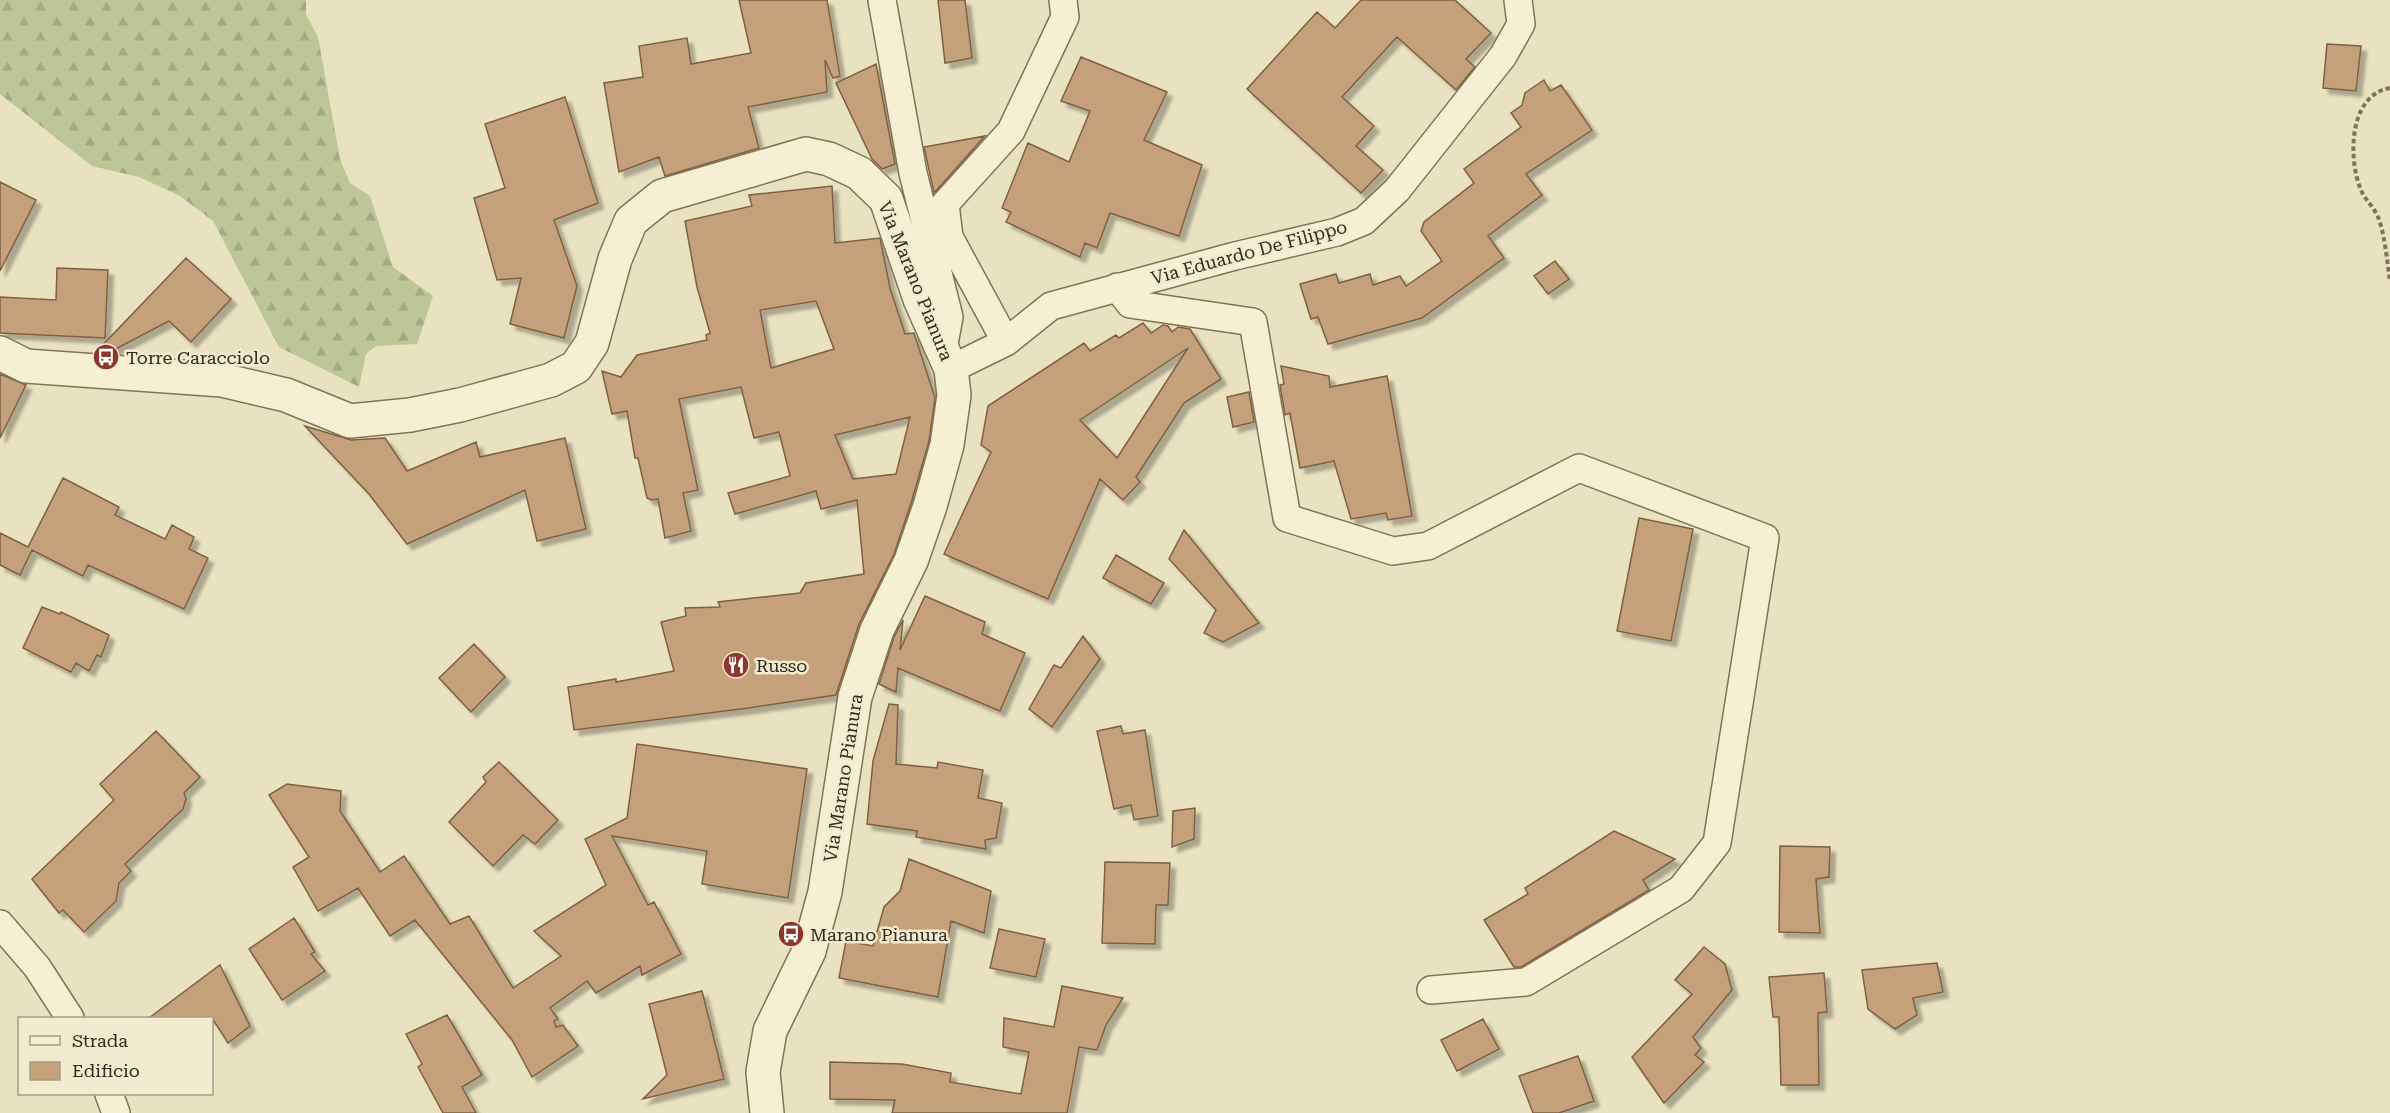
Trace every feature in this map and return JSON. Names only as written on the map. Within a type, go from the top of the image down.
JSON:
[{"type":"street","points":[[882,0],[913,173],[949,316],[947,359]]},
{"type":"street","points":[[1006,342],[949,237],[945,204],[1011,131],[1065,17],[1063,0]]},
{"type":"street","name":"Via Eduardo De Filippo","points":[[947,359],[1006,342],[1051,306],[1117,287],[1338,232],[1364,222],[1397,190],[1503,56],[1521,24],[1518,0]]},
{"type":"street","name":"Via Marano Pianura","points":[[0,353],[26,366],[222,380],[286,395],[350,421],[410,415],[460,405],[551,380],[576,367],[592,344],[615,259],[631,221],[662,196],[806,154],[829,159],[859,173],[886,199],[920,299],[947,359],[954,395],[947,445],[930,506],[911,561],[877,630],[855,697],[822,902],[808,951],[770,1031],[763,1072],[767,1113]]},
{"type":"street","points":[[1117,287],[1130,304],[1253,322],[1287,518],[1393,551],[1428,546],[1579,468],[1765,538],[1717,843],[1681,889],[1526,982],[1431,990]]},
{"type":"street","points":[[0,924],[37,967],[69,1017]]},
{"type":"street","points":[[109,1095],[116,1113]]},
{"type":"path","points":[[2390,88],[2369,100],[2360,114],[2356,121],[2352,152],[2361,190],[2378,218],[2390,281]]},
{"type":"green space","points":[[0,0],[306,0],[306,15],[318,37],[340,159],[350,183],[370,196],[393,267],[433,296],[417,344],[376,346],[366,354],[359,387],[279,347],[213,221],[180,196],[139,177],[92,166],[0,94]]},
{"type":"building","points":[[739,0],[827,0],[840,76],[833,78],[825,60],[827,92],[748,107],[759,148],[665,176],[659,157],[619,172],[604,83],[643,77],[639,46],[687,38],[691,64],[751,53]]},
{"type":"building","points":[[938,0],[965,0],[972,58],[945,63]]},
{"type":"building","points":[[1361,0],[1455,0],[1491,33],[1466,59],[1475,67],[1456,90],[1397,37],[1342,97],[1374,126],[1356,146],[1383,170],[1361,193],[1247,89],[1317,12],[1335,28]]},
{"type":"building","points":[[2327,44],[2361,46],[2356,91],[2323,88]]},
{"type":"building","points":[[1081,57],[1167,92],[1144,140],[1202,165],[1179,236],[1110,213],[1097,248],[1085,243],[1080,257],[1006,222],[1011,212],[1002,208],[1028,143],[1069,162],[1090,111],[1061,101]]},
{"type":"building","points":[[876,64],[895,164],[882,169],[872,159],[836,83]]},
{"type":"building","points":[[1544,80],[1550,91],[1561,85],[1592,130],[1526,174],[1542,195],[1488,236],[1504,258],[1422,318],[1328,344],[1318,317],[1311,319],[1300,284],[1336,274],[1339,283],[1370,274],[1373,285],[1400,276],[1406,286],[1442,261],[1421,231],[1424,222],[1474,183],[1464,169],[1521,127],[1511,113],[1522,105],[1525,93]]},
{"type":"building","points":[[565,97],[598,203],[554,220],[577,286],[564,338],[510,324],[521,278],[497,280],[474,198],[505,188],[485,124]]},
{"type":"building","points":[[985,136],[934,193],[924,147]]},
{"type":"building","points":[[0,182],[36,200],[0,271]]},
{"type":"building","points":[[832,186],[835,243],[880,238],[890,288],[905,334],[914,333],[935,398],[929,441],[912,500],[894,554],[859,624],[836,695],[574,730],[568,687],[616,679],[616,682],[674,671],[661,622],[686,616],[685,608],[720,607],[718,602],[800,593],[806,583],[864,574],[857,500],[821,509],[816,491],[735,514],[728,493],[790,476],[779,432],[754,438],[741,387],[679,399],[698,490],[683,493],[691,531],[665,538],[658,499],[647,498],[638,458],[635,458],[627,411],[612,414],[602,371],[621,377],[637,355],[707,340],[706,335],[710,333],[697,287],[685,221],[752,206],[749,195]],"holes":[[[816,301],[834,349],[771,368],[760,310]],[[910,417],[896,474],[853,479],[835,435]]]},
{"type":"building","points":[[186,258],[231,299],[191,342],[169,321],[108,353],[96,352]]},
{"type":"building","points":[[1555,261],[1569,279],[1548,294],[1534,276]]},
{"type":"building","points":[[57,268],[108,270],[105,338],[0,333],[0,297],[56,300]]},
{"type":"building","points":[[1143,323],[1151,333],[1163,325],[1168,326],[1172,332],[1178,327],[1190,329],[1221,379],[1184,403],[1136,477],[1140,482],[1123,500],[1100,479],[1048,599],[944,554],[991,452],[981,445],[988,406],[1084,343],[1090,351],[1116,335],[1119,338]],"holes":[[[1188,348],[1117,458],[1080,420]]]},
{"type":"building","points":[[1281,366],[1329,376],[1330,387],[1387,376],[1412,516],[1388,520],[1386,513],[1351,519],[1334,461],[1300,468],[1290,413],[1285,415],[1280,385],[1284,384]]},
{"type":"building","points":[[0,374],[26,385],[0,438]]},
{"type":"building","points":[[1249,392],[1254,422],[1233,427],[1227,397]]},
{"type":"building","points":[[305,426],[351,440],[385,438],[407,471],[476,442],[480,457],[565,438],[586,529],[537,541],[525,490],[407,544],[369,494]]},
{"type":"building","points":[[63,478],[119,507],[115,515],[165,539],[172,525],[194,537],[189,549],[208,558],[184,609],[88,565],[83,576],[32,550],[20,575],[0,565],[0,533],[28,547]]},
{"type":"building","points":[[1639,518],[1693,529],[1671,641],[1617,631]]},
{"type":"building","points":[[1184,530],[1259,623],[1223,642],[1204,633],[1216,610],[1169,559]]},
{"type":"building","points":[[1116,555],[1164,583],[1151,604],[1103,578]]},
{"type":"building","points":[[925,596],[985,622],[982,634],[1025,653],[1000,711],[898,668],[896,692],[879,684],[894,637],[903,620],[900,650]]},
{"type":"building","points":[[42,607],[60,614],[61,612],[109,635],[101,657],[97,655],[89,671],[76,663],[71,672],[23,648]]},
{"type":"building","points":[[1083,636],[1100,659],[1052,727],[1029,709],[1054,665],[1061,668]]},
{"type":"building","points":[[474,644],[505,677],[471,712],[439,678]]},
{"type":"building","points":[[889,704],[898,705],[896,764],[937,768],[938,762],[983,770],[978,798],[1002,803],[996,838],[985,840],[986,849],[916,837],[917,831],[867,824],[873,761]]},
{"type":"building","points":[[1121,726],[1123,734],[1145,730],[1158,816],[1134,820],[1131,805],[1114,809],[1097,731]]},
{"type":"building","points":[[156,731],[200,777],[184,793],[186,799],[183,809],[125,864],[131,871],[119,883],[116,901],[84,932],[63,910],[59,913],[32,879],[114,800],[100,784]]},
{"type":"building","points":[[637,744],[807,769],[788,898],[702,884],[707,851],[612,836],[648,905],[654,902],[681,954],[642,975],[640,966],[596,993],[587,981],[550,1008],[558,1019],[554,1021],[556,1027],[563,1025],[578,1046],[532,1077],[512,1040],[415,920],[390,936],[358,888],[318,911],[293,867],[309,857],[269,795],[287,784],[341,791],[340,811],[380,872],[404,856],[450,924],[469,916],[513,988],[561,956],[534,931],[606,885],[585,839],[627,818]]},
{"type":"building","points":[[499,762],[558,820],[535,844],[523,835],[493,866],[449,822],[486,782],[483,777]]},
{"type":"building","points":[[1195,808],[1194,839],[1172,847],[1173,811]]},
{"type":"building","points":[[1614,831],[1675,859],[1643,880],[1649,890],[1521,967],[1514,967],[1484,920],[1528,894],[1525,888]]},
{"type":"building","points":[[1780,846],[1830,847],[1829,877],[1816,879],[1820,933],[1779,932]]},
{"type":"building","points":[[909,859],[991,891],[984,933],[951,921],[938,997],[839,978],[846,941],[873,946],[884,907],[900,891]]},
{"type":"building","points":[[1105,862],[1170,863],[1168,905],[1156,905],[1155,944],[1102,943]]},
{"type":"building","points":[[294,918],[315,952],[311,954],[325,971],[282,1000],[249,949]]},
{"type":"building","points":[[999,929],[1045,939],[1036,977],[990,968]]},
{"type":"building","points":[[1704,947],[1725,964],[1732,990],[1693,1037],[1701,1048],[1695,1055],[1704,1062],[1664,1103],[1632,1057],[1692,994],[1675,980]]},
{"type":"building","points":[[1937,963],[1943,992],[1913,998],[1917,1015],[1895,1029],[1868,1009],[1862,970]]},
{"type":"building","points":[[220,965],[250,1026],[228,1043],[213,1017],[150,1017]]},
{"type":"building","points":[[1824,973],[1827,1012],[1818,1013],[1819,1085],[1781,1085],[1779,1017],[1773,1017],[1769,977]]},
{"type":"building","points":[[1062,986],[1123,998],[1106,1025],[1097,1050],[1079,1047],[1067,1113],[892,1113],[895,1100],[830,1099],[830,1062],[902,1064],[951,1073],[950,1082],[1021,1094],[1029,1052],[1003,1047],[1004,1018],[1054,1027]]},
{"type":"building","points":[[702,991],[724,1079],[643,1099],[667,1075],[649,1004]]},
{"type":"building","points":[[447,1015],[482,1075],[462,1087],[476,1113],[443,1113],[418,1067],[422,1064],[406,1034]]},
{"type":"building","points":[[1483,1019],[1499,1049],[1457,1071],[1441,1040]]},
{"type":"building","points":[[1578,1056],[1594,1101],[1559,1113],[1533,1113],[1519,1076]]},
{"type":"place","name":"Torre Caracciolo","points":[[106,357]]},
{"type":"place","name":"Russo","points":[[736,665]]},
{"type":"place","name":"Marano Pianura","points":[[791,934]]}]
